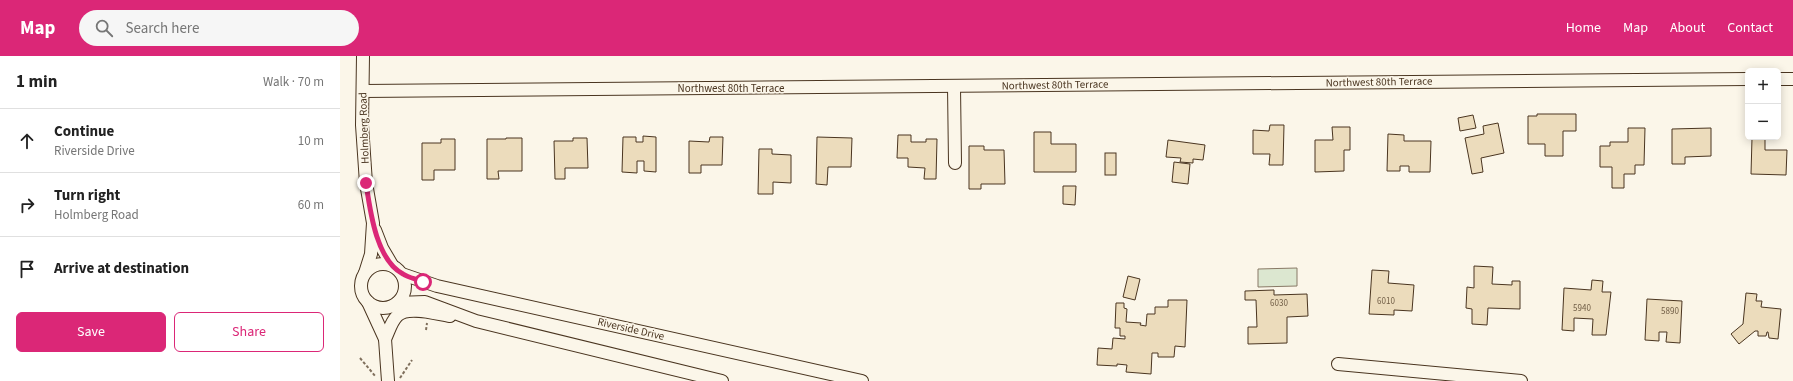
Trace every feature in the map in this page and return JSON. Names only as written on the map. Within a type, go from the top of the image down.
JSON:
[{"type":"street","name":"Holmberg Road","points":[[364,56],[362,91],[363,152],[372,223],[371,254],[365,273]]},
{"type":"street","name":"Northwest 80th Terrace","points":[[362,91],[1745,79]]},
{"type":"street","points":[[1781,79],[1793,79]]},
{"type":"street","points":[[954,87],[955,163]]},
{"type":"street","name":"Holmberg Road","points":[[372,223],[382,248],[392,265]]},
{"type":"street","points":[[386,338],[362,293],[361,288],[365,273],[369,269],[380,264],[392,265],[402,274],[404,280],[404,292],[396,304],[388,322],[386,338],[388,381]]},
{"type":"street","name":"Riverside Drive","points":[[402,274],[437,286],[862,381]]},
{"type":"street","points":[[368,302],[384,308],[396,304],[424,302],[476,321]]},
{"type":"street","points":[[386,338],[396,317],[403,312],[416,310],[476,321],[722,381]]},
{"type":"street","points":[[1338,364],[1521,381]]},
{"type":"path","points":[[360,358],[380,381]]},
{"type":"path","points":[[398,381],[412,360]]},
{"type":"green space","points":[[1297,268],[1297,286],[1258,287],[1258,269]]},
{"type":"building","points":[[1537,114],[1576,114],[1576,131],[1563,131],[1563,156],[1545,156],[1545,144],[1528,144],[1528,116],[1537,116]]},
{"type":"building","points":[[1473,115],[1476,128],[1460,131],[1458,118]]},
{"type":"building","points":[[1498,123],[1504,153],[1481,158],[1483,172],[1472,174],[1465,138],[1484,134],[1483,126]]},
{"type":"building","points":[[1270,125],[1284,125],[1283,165],[1269,165],[1270,154],[1253,154],[1253,130],[1269,131]]},
{"type":"building","points":[[1332,127],[1350,127],[1350,150],[1344,150],[1344,171],[1315,172],[1315,140],[1333,140]]},
{"type":"building","points":[[1628,128],[1645,128],[1644,165],[1635,165],[1635,174],[1624,174],[1624,188],[1612,188],[1612,167],[1600,167],[1600,146],[1610,146],[1610,142],[1628,142]]},
{"type":"building","points":[[1711,128],[1711,156],[1685,157],[1685,164],[1672,164],[1672,129]]},
{"type":"building","points":[[1034,132],[1051,132],[1051,144],[1076,144],[1076,172],[1034,172]]},
{"type":"building","points":[[1388,134],[1404,135],[1404,141],[1431,141],[1430,172],[1409,172],[1409,166],[1400,166],[1400,171],[1387,171]]},
{"type":"building","points":[[898,135],[911,135],[911,142],[926,142],[926,139],[937,139],[936,179],[924,179],[925,168],[908,167],[908,158],[897,158]]},
{"type":"building","points":[[643,136],[656,137],[656,172],[644,171],[644,161],[637,161],[637,173],[622,172],[623,137],[636,137],[636,142],[643,142]]},
{"type":"building","points":[[710,137],[723,137],[722,165],[701,165],[701,173],[689,173],[689,141],[709,142]]},
{"type":"building","points":[[817,137],[852,138],[851,167],[828,167],[827,185],[816,184]]},
{"type":"building","points":[[522,138],[522,171],[498,171],[499,179],[487,179],[487,139]]},
{"type":"building","points":[[573,138],[587,138],[588,168],[565,168],[565,179],[555,179],[554,141],[573,141]]},
{"type":"building","points":[[441,139],[455,139],[455,170],[434,170],[434,180],[422,180],[422,143],[441,143]]},
{"type":"building","points":[[1168,140],[1205,145],[1203,160],[1193,159],[1193,163],[1180,162],[1181,158],[1166,157]]},
{"type":"building","points":[[1752,140],[1765,140],[1765,150],[1787,150],[1786,175],[1751,174]]},
{"type":"building","points":[[969,146],[984,146],[984,150],[1004,150],[1005,184],[981,184],[981,189],[969,189]]},
{"type":"building","points":[[759,149],[772,149],[772,154],[791,155],[791,183],[773,182],[773,194],[758,194]]},
{"type":"building","points":[[1105,153],[1116,153],[1116,175],[1105,175]]},
{"type":"building","points":[[1174,162],[1190,164],[1188,184],[1172,182]]},
{"type":"building","points":[[1063,186],[1076,186],[1075,205],[1063,204]]},
{"type":"building","points":[[1474,266],[1493,267],[1492,284],[1512,285],[1512,281],[1520,281],[1520,309],[1488,308],[1487,325],[1472,324],[1472,309],[1466,308],[1467,287],[1474,288]]},
{"type":"building","points":[[1372,270],[1389,271],[1388,283],[1414,285],[1412,311],[1394,310],[1394,315],[1369,314]]},
{"type":"building","points":[[1128,276],[1140,279],[1135,300],[1123,297]]},
{"type":"building","points":[[1592,280],[1603,281],[1602,292],[1611,292],[1606,335],[1592,335],[1593,319],[1574,318],[1574,331],[1562,330],[1564,288],[1591,290]]},
{"type":"building","points":[[1274,290],[1274,295],[1307,294],[1308,316],[1287,317],[1287,343],[1248,344],[1248,327],[1257,327],[1256,300],[1245,300],[1245,291]]},
{"type":"building","points":[[1746,293],[1757,294],[1756,301],[1762,301],[1761,307],[1781,309],[1778,339],[1769,338],[1768,332],[1766,336],[1758,336],[1758,331],[1755,331],[1739,344],[1731,334],[1743,324]]},
{"type":"building","points":[[1647,299],[1682,301],[1680,343],[1666,342],[1667,332],[1659,332],[1659,341],[1645,340]]},
{"type":"building","points":[[1168,300],[1187,300],[1185,347],[1175,346],[1174,357],[1158,357],[1158,353],[1152,353],[1151,374],[1126,372],[1127,365],[1097,365],[1098,348],[1112,349],[1113,338],[1125,339],[1125,336],[1120,336],[1120,328],[1115,328],[1116,303],[1124,303],[1124,308],[1127,309],[1126,322],[1141,323],[1140,325],[1146,326],[1147,314],[1155,314],[1155,307],[1168,307]]},
{"type":"route","points":[[366,183],[372,223],[387,258],[402,274],[423,282]]}]
